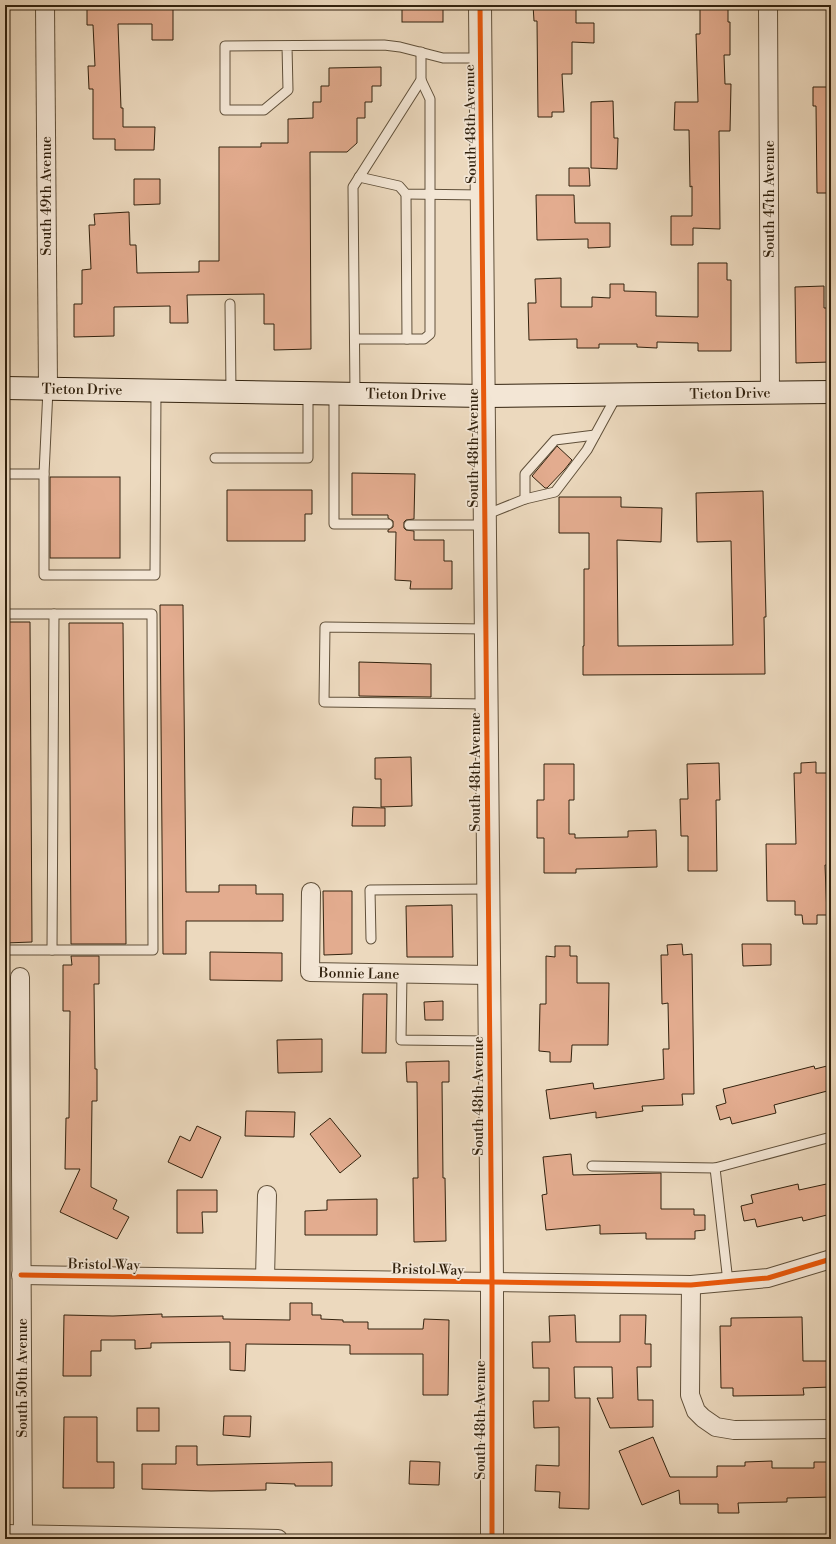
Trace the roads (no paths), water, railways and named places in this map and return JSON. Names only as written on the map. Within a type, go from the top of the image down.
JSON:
[{"type":"street","name":"South 49th Avenue","points":[[45,5],[48,388]]},
{"type":"street","name":"South 48th Avenue","points":[[480,5],[485,396],[492,1282],[492,1539]]},
{"type":"street","name":"South 47th Avenue","points":[[768,5],[770,392]]},
{"type":"street","name":"Tieton Drive","points":[[5,388],[485,396],[831,392]]},
{"type":"street","name":"Bonnie Lane","points":[[311,892],[310,972],[489,974]]},
{"type":"street","name":"South 50th Avenue","points":[[20,977],[23,1537]]},
{"type":"street","points":[[265,1278],[266,1196]]},
{"type":"street","name":"Bristol Way","points":[[22,1275],[691,1285],[768,1278],[831,1259]]},
{"type":"street","points":[[691,1285],[690,1395],[696,1410],[716,1427],[734,1430],[831,1429]]},
{"type":"street","points":[[5,1534],[23,1537],[278,1539]]},
{"type":"lane","points":[[287,46],[288,90],[264,110],[225,110],[225,46],[287,46],[384,46],[400,47],[443,58],[481,58]]},
{"type":"lane","points":[[355,339],[424,338],[430,334],[430,99],[421,80],[421,52]]},
{"type":"lane","points":[[355,393],[353,186],[421,80]]},
{"type":"lane","points":[[359,177],[399,186],[406,194],[407,339]]},
{"type":"lane","points":[[406,194],[482,195]]},
{"type":"lane","points":[[230,304],[232,391]]},
{"type":"lane","points":[[48,388],[44,474],[44,575],[155,575],[156,390]]},
{"type":"lane","points":[[215,458],[308,458],[308,392]]},
{"type":"lane","points":[[334,393],[334,524],[388,524]]},
{"type":"lane","points":[[409,524],[485,520],[525,499],[555,492],[587,450],[617,394]]},
{"type":"lane","points":[[525,499],[525,474],[555,440],[595,435]]},
{"type":"lane","points":[[5,474],[44,474]]},
{"type":"lane","points":[[5,614],[152,614],[153,950],[5,950]]},
{"type":"lane","points":[[52,950],[54,614]]},
{"type":"lane","points":[[486,629],[325,627],[324,702],[487,704]]},
{"type":"lane","points":[[371,939],[370,890],[488,889]]},
{"type":"lane","points":[[402,973],[401,1040],[489,1041]]},
{"type":"lane","points":[[592,1166],[715,1168],[831,1137]]},
{"type":"lane","points":[[715,1168],[728,1282]]}]
